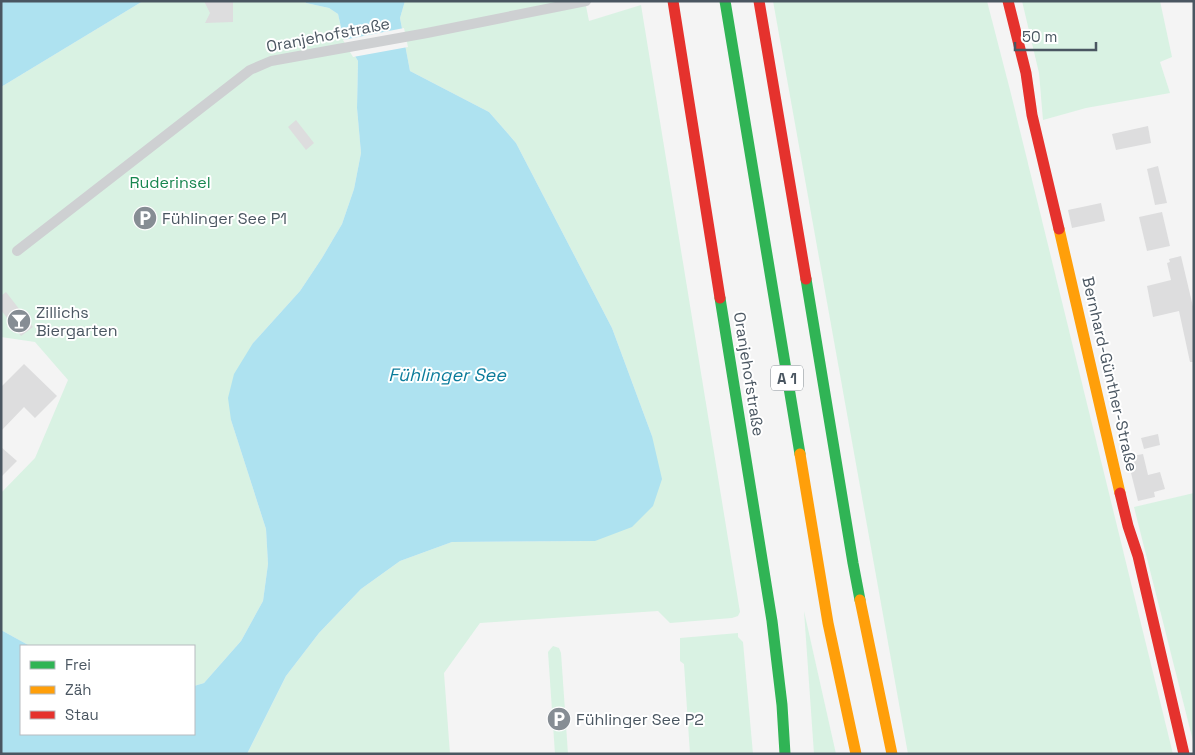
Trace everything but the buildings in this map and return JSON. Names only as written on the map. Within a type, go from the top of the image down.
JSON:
[{"type":"main road","name":"Oranjehofstraße","points":[[673,1],[772,621],[782,705],[785,754]]},
{"type":"main road","name":"A 1","points":[[725,1],[828,623],[856,754]]},
{"type":"main road","name":"A 1","points":[[760,1],[854,563],[892,754]]},
{"type":"main road","name":"Bernhard-Günther-Straße","points":[[1008,1],[1026,73],[1032,115],[1184,754]]},
{"type":"street","name":"Oranjehofstraße","points":[[17,251],[250,70],[271,61],[427,33],[586,1]]},
{"type":"green space","name":"Ruderinsel","points":[[143,1],[305,1],[306,3],[329,8],[338,14],[343,36],[358,61],[357,108],[361,153],[354,189],[342,224],[300,291],[253,343],[231,420],[266,529],[268,564],[263,601],[241,641],[204,683],[195,686],[195,645],[28,645],[1,630],[1,493],[35,458],[68,380],[35,342],[1,337],[1,87]]},
{"type":"green space","points":[[405,1],[585,1],[589,21],[641,5],[740,612],[738,616],[732,618],[670,623],[658,611],[480,623],[444,673],[450,754],[247,754],[286,676],[319,633],[361,589],[400,561],[452,542],[595,541],[652,436],[612,328],[516,143],[489,112],[410,71],[400,18]]},
{"type":"green space","points":[[773,1],[987,1],[1173,754],[908,754]]},
{"type":"green space","points":[[1022,1],[1160,1],[1172,57],[1160,62],[1170,93],[1086,108],[1043,120],[1039,73]]},
{"type":"green space","points":[[1194,493],[1194,745],[1134,507]]},
{"type":"green space","points":[[804,611],[836,754],[814,754]]},
{"type":"green space","points":[[738,633],[738,637],[743,642],[753,754],[690,754],[684,664],[680,661],[680,638]]},
{"type":"green space","points":[[553,646],[559,648],[561,653],[568,754],[555,754],[548,652]]},
{"type":"water","points":[[1,1],[143,1],[1,87]]},
{"type":"water","name":"Fühlinger See","points":[[305,1],[405,1],[400,18],[410,71],[489,112],[516,143],[612,328],[652,436],[662,479],[653,506],[632,527],[595,541],[452,542],[400,561],[361,589],[319,633],[286,676],[247,754],[1,754],[1,630],[28,645],[20,645],[20,735],[195,735],[195,686],[204,683],[241,641],[263,601],[268,564],[266,529],[231,420],[228,398],[234,374],[253,343],[300,291],[342,224],[354,189],[361,153],[357,108],[358,61],[343,36],[338,14],[329,8],[306,3]]},
{"type":"pier","points":[[404,28],[408,47],[353,57],[343,40]]},
{"type":"traffic: fast","points":[[725,1],[800,454]]},
{"type":"traffic: fast","points":[[806,279],[860,600]]},
{"type":"traffic: fast","points":[[720,298],[772,621],[782,705],[785,754]]},
{"type":"traffic: slow","points":[[1059,229],[1120,493]]},
{"type":"traffic: slow","points":[[800,454],[828,623],[856,754]]},
{"type":"traffic: slow","points":[[860,600],[892,754]]},
{"type":"traffic: jam","points":[[673,1],[720,298]]},
{"type":"traffic: jam","points":[[759,1],[806,279]]},
{"type":"traffic: jam","points":[[1008,1],[1026,73],[1032,115],[1059,229]]},
{"type":"traffic: jam","points":[[1120,493],[1138,556],[1184,754]]},
{"type":"place","name":"Fühlinger See P1","points":[[145,218]]},
{"type":"place","name":"Zillichs Biergarten","points":[[19,321]]},
{"type":"place","name":"Fühlinger See P2","points":[[559,719]]}]
